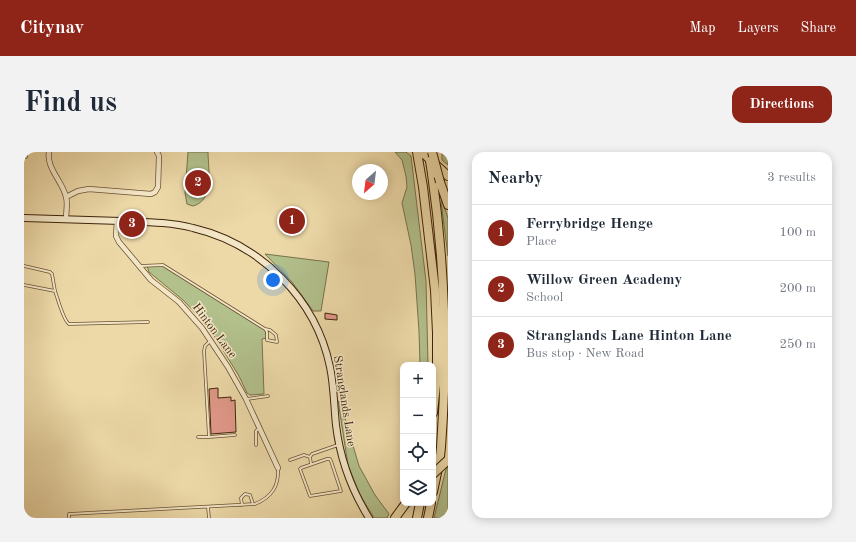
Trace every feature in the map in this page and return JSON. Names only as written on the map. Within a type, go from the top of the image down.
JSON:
[{"type":"highway","points":[[417,152],[435,290],[437,375],[435,398]]},
{"type":"highway","points":[[422,152],[448,176]]},
{"type":"highway","points":[[428,152],[432,174],[444,287],[446,328],[446,372],[441,448],[436,476]]},
{"type":"highway","points":[[432,152],[448,206]]},
{"type":"highway","points":[[436,471],[448,460]]},
{"type":"highway","points":[[395,518],[404,506]]},
{"type":"highway","points":[[417,518],[419,506]]},
{"type":"highway","points":[[428,518],[430,506]]},
{"type":"main road","points":[[24,218],[117,221]]},
{"type":"main road","name":"Stranglands Lane","points":[[117,221],[168,224],[193,228],[224,238],[261,260],[285,281],[305,307],[320,335],[332,377],[339,444],[343,461],[350,483],[369,518]]},
{"type":"street","points":[[49,152],[50,164],[66,197],[66,219]]},
{"type":"street","points":[[66,197],[78,191],[89,189],[151,194],[158,188],[159,156],[157,152]]},
{"type":"street","name":"Hinton Lane","points":[[117,221],[117,239],[151,280],[180,302],[202,328],[228,367],[260,427],[278,468]]},
{"type":"lane","points":[[139,266],[163,265],[265,329],[270,330],[275,334],[277,342],[267,340],[267,332],[265,329]]},
{"type":"lane","points":[[24,266],[50,272],[52,274],[55,291],[64,319],[69,324],[148,322]]},
{"type":"lane","points":[[24,285],[55,291]]},
{"type":"lane","points":[[209,437],[204,351],[205,346],[210,341]]},
{"type":"lane","points":[[246,399],[268,396]]},
{"type":"lane","points":[[256,445],[256,431],[260,427]]},
{"type":"lane","points":[[198,437],[235,435]]},
{"type":"lane","points":[[310,457],[312,454],[339,444]]},
{"type":"lane","points":[[290,460],[304,456],[310,457]]},
{"type":"lane","points":[[310,457],[312,464]]},
{"type":"lane","points":[[327,459],[330,460],[341,491],[312,496],[309,495],[300,469],[312,464],[327,459]]},
{"type":"lane","points":[[69,518],[69,514],[253,504],[270,495],[278,481],[278,468]]},
{"type":"lane","points":[[242,505],[242,496],[248,494],[253,504]]},
{"type":"lane","points":[[208,507],[209,518]]},
{"type":"green space","points":[[188,152],[208,152],[209,183],[207,191],[205,197],[200,203],[193,206],[187,204],[185,193]]},
{"type":"green space","points":[[395,152],[406,152],[411,156],[426,281],[428,362],[420,362],[415,274],[411,245],[402,203],[407,187],[402,160]]},
{"type":"green space","points":[[442,152],[448,152],[448,165],[442,160]]},
{"type":"green space","points":[[442,200],[448,218],[448,256],[441,202]]},
{"type":"green space","points":[[265,254],[329,262],[321,311],[313,311],[292,282]]},
{"type":"green space","points":[[163,265],[265,329],[267,338],[262,339],[264,394],[250,395],[247,393],[239,376],[208,326],[183,300],[149,272],[147,266]]},
{"type":"green space","points":[[338,401],[342,403],[359,466],[375,495],[389,514],[387,518],[374,518],[360,495],[348,465]]},
{"type":"green space","points":[[448,467],[448,518],[434,518],[446,469]]},
{"type":"building","points":[[325,313],[337,315],[337,320],[325,319]]},
{"type":"building","points":[[218,388],[218,398],[231,397],[231,401],[235,400],[236,432],[211,434],[209,389]]},
{"type":"place","name":"Willow Green Academy","points":[[198,183]]},
{"type":"place","name":"Ferrybridge Henge","points":[[292,221]]},
{"type":"place","name":"Stranglands Lane Hinton Lane","points":[[132,224]]}]
